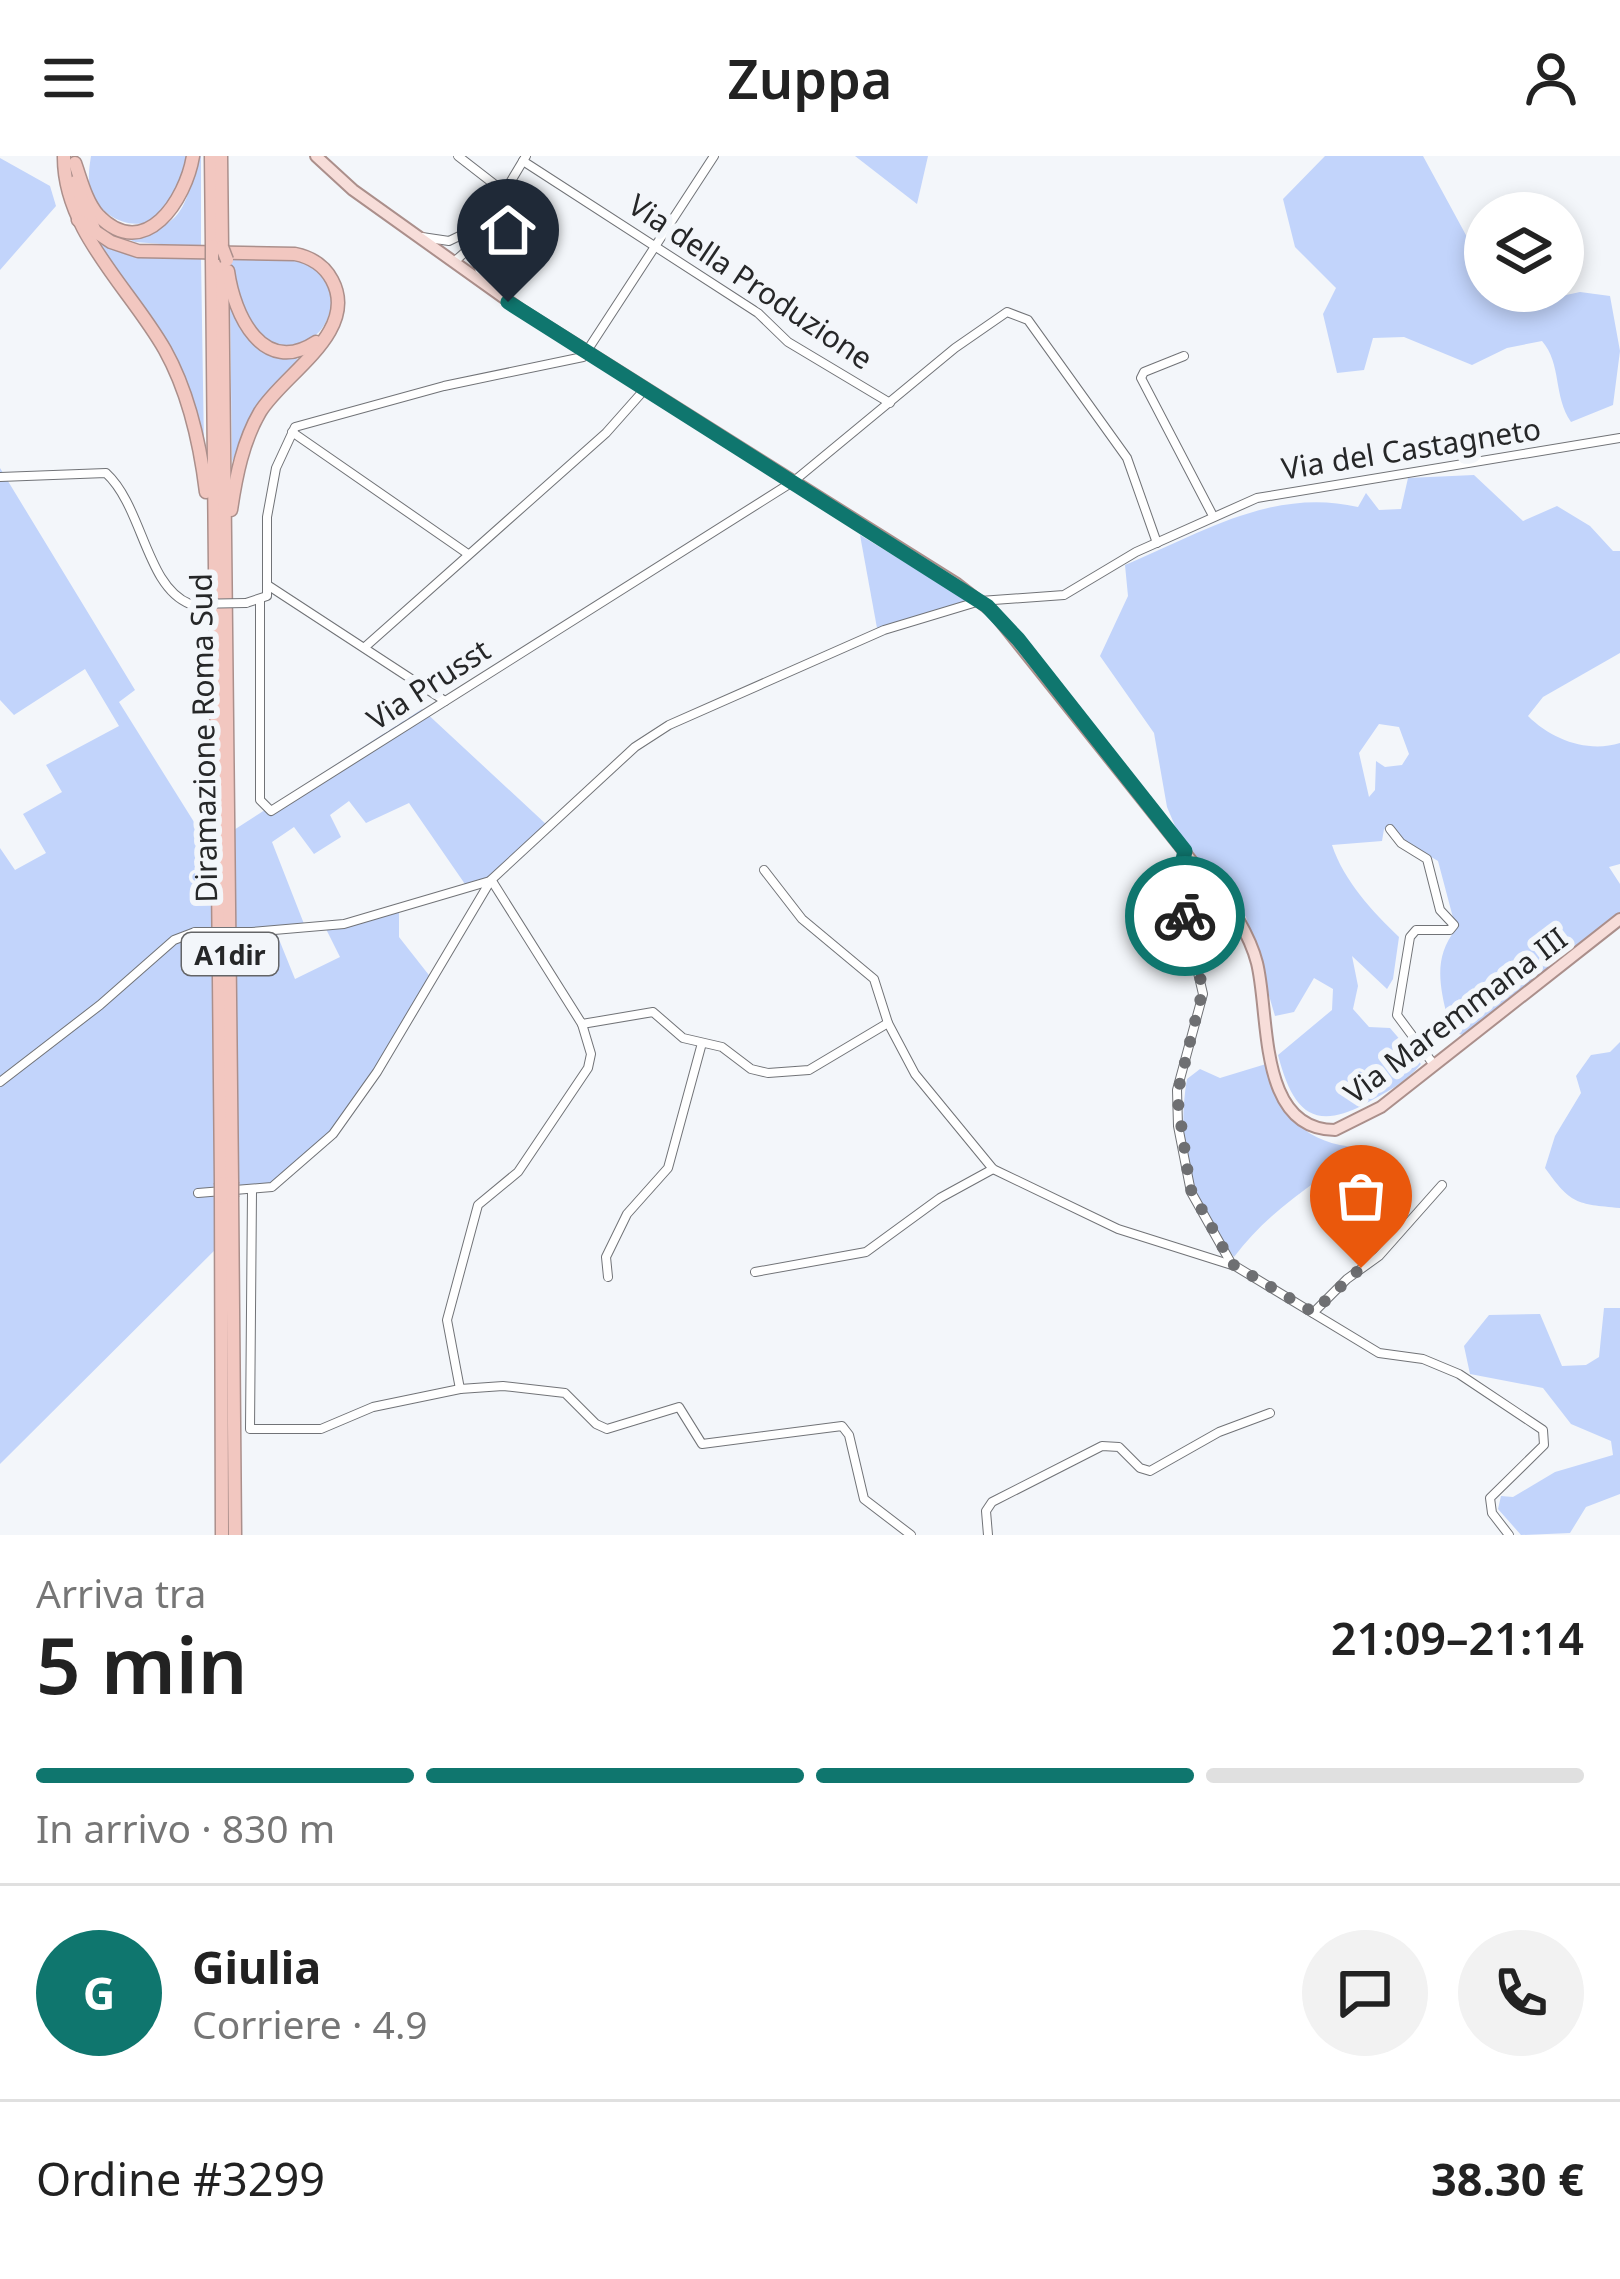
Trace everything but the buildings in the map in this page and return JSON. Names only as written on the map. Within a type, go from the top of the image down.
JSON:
[{"type":"highway","points":[[72,158],[97,213],[112,225],[134,230],[163,219],[179,203],[193,156]]},
{"type":"highway","name":"Diramazione Roma Sud","points":[[211,156],[219,254]]},
{"type":"highway","name":"Diramazione Roma Sud","points":[[221,156],[219,532],[235,1535]]},
{"type":"highway","points":[[72,158],[66,190],[78,220],[154,331],[177,375],[219,532]]},
{"type":"highway","points":[[72,158],[79,202],[94,230]]},
{"type":"highway","points":[[78,220],[122,247],[148,253],[307,257],[325,270],[335,286],[337,305],[330,329],[254,423],[219,532]]},
{"type":"highway","points":[[219,254],[236,309],[260,343],[275,351],[298,351],[330,329]]},
{"type":"highway","name":"Diramazione Roma Sud","points":[[223,1535],[226,1190]]},
{"type":"main road","name":"Via Maremmana III","points":[[316,156],[487,286],[980,601],[1018,639],[1246,934],[1257,963],[1273,1070],[1282,1097],[1300,1120],[1322,1130],[1344,1127],[1381,1107],[1620,919]]},
{"type":"street","points":[[458,156],[502,191]]},
{"type":"street","points":[[0,477],[106,473],[127,499],[163,583],[175,597],[190,604],[260,601],[269,586],[267,518],[276,468],[292,432],[307,420],[588,353],[713,156]]},
{"type":"street","points":[[454,261],[472,247],[524,159]]},
{"type":"street","name":"Via della Produzione","points":[[524,159],[758,314],[788,342],[890,403]]},
{"type":"street","points":[[418,236],[438,242],[459,239],[481,225]]},
{"type":"street","points":[[454,261],[459,239]]},
{"type":"street","points":[[472,247],[487,286]]},
{"type":"street","name":"Via Prusst","points":[[260,601],[260,800],[266,810],[283,806],[794,481],[1007,311],[1028,320],[1126,458],[1157,543]]},
{"type":"street","points":[[1184,356],[1144,372],[1141,378],[1212,514]]},
{"type":"street","points":[[365,647],[606,434],[645,389]]},
{"type":"street","points":[[292,432],[468,554]]},
{"type":"street","name":"Via del Castagneto","points":[[491,880],[654,734],[844,645],[980,601],[1039,601],[1064,595],[1212,514],[1257,498],[1620,438]]},
{"type":"street","points":[[269,586],[445,701]]},
{"type":"street","points":[[1390,829],[1401,843],[1426,859],[1439,910],[1454,925],[1450,930],[1416,930],[1410,937],[1397,1015],[1434,1065]]},
{"type":"street","points":[[1185,851],[1179,887],[1203,994],[1178,1085],[1178,1126],[1192,1196],[1232,1264]]},
{"type":"street","points":[[764,870],[802,919],[874,979],[888,1023],[918,1078],[993,1169],[1118,1229],[1232,1264],[1382,1354],[1419,1358],[1450,1370],[1543,1430],[1544,1445],[1490,1498],[1492,1513],[1509,1535]]},
{"type":"street","points":[[0,1082],[174,940],[195,932],[344,924],[491,880]]},
{"type":"street","points":[[460,1389],[447,1316],[478,1205],[518,1172],[588,1068],[591,1054],[582,1024],[491,880]]},
{"type":"street","points":[[198,1193],[252,1192],[280,1182],[345,1120],[491,880]]},
{"type":"street","points":[[582,1024],[650,1011],[679,1035],[722,1047],[754,1070],[799,1072],[888,1023]]},
{"type":"street","points":[[608,1277],[605,1260],[627,1214],[668,1168],[702,1042]]},
{"type":"street","points":[[755,1273],[866,1252],[940,1198],[993,1169]]},
{"type":"street","points":[[1313,1312],[1350,1276],[1377,1258],[1442,1185]]},
{"type":"street","points":[[252,1192],[250,1429],[325,1428],[376,1406],[460,1389],[509,1386],[566,1393],[607,1429],[679,1407],[702,1444],[842,1426],[849,1435],[866,1502],[910,1535]]},
{"type":"street","points":[[988,1535],[986,1515],[992,1502],[1102,1446],[1119,1447],[1139,1468],[1150,1471],[1219,1432],[1270,1413]]},
{"type":"shaded area","points":[[91,156],[188,156],[169,203],[158,216],[140,224],[121,221],[97,203],[89,185]]},
{"type":"shaded area","points":[[197,156],[201,156],[201,247],[135,242],[110,231],[149,229],[173,219],[187,195]]},
{"type":"shaded area","points":[[855,156],[928,156],[917,204]]},
{"type":"shaded area","points":[[1325,156],[1423,156],[1464,231],[1464,312],[1584,312],[1584,293],[1610,296],[1620,351],[1613,405],[1571,422],[1542,341],[1507,348],[1472,365],[1404,337],[1373,338],[1364,370],[1337,373],[1323,314],[1336,288],[1295,247],[1283,199]]},
{"type":"shaded area","points":[[0,158],[50,186],[56,206],[0,270]]},
{"type":"shaded area","points":[[96,240],[134,257],[201,259],[204,447],[191,406]]},
{"type":"shaded area","points":[[231,258],[297,259],[316,269],[327,284],[331,302],[328,319],[318,333],[302,343],[282,345],[256,337],[231,277]]},
{"type":"shaded area","points":[[230,306],[256,346],[298,359],[252,414],[232,462]]},
{"type":"shaded area","points":[[0,468],[135,690],[119,702],[209,846],[422,709],[548,826],[491,880],[467,887],[409,803],[366,823],[349,801],[330,815],[341,837],[314,854],[294,827],[272,842],[306,929],[276,932],[295,979],[340,957],[325,927],[399,908],[399,937],[432,979],[348,1116],[280,1182],[232,1197],[233,1232],[0,1464],[0,848],[15,870],[46,853],[23,814],[62,792],[46,765],[119,726],[85,669],[14,715],[0,700]]},
{"type":"shaded area","points":[[1474,475],[1523,521],[1557,506],[1590,526],[1613,551],[1620,551],[1620,653],[1543,697],[1528,716],[1571,742],[1620,743],[1620,864],[1609,867],[1620,884],[1620,912],[1463,1035],[1451,1032],[1442,991],[1443,953],[1456,929],[1438,861],[1384,829],[1382,841],[1332,845],[1351,883],[1399,937],[1387,989],[1352,956],[1358,986],[1353,1009],[1369,1027],[1390,1028],[1421,1064],[1402,1082],[1365,1104],[1331,1116],[1317,1115],[1297,1101],[1278,1055],[1332,1010],[1333,989],[1314,978],[1294,1012],[1275,1016],[1246,917],[1178,833],[1167,807],[1154,733],[1100,656],[1128,596],[1125,565],[1210,527],[1267,508],[1327,502],[1358,507],[1366,493],[1379,510],[1401,509],[1408,478]],"holes":[[[1379,724],[1399,727],[1409,754],[1402,765],[1385,767],[1376,761],[1375,790],[1369,797],[1359,753]]]},
{"type":"shaded area","points":[[860,535],[965,599],[962,605],[877,628]]},
{"type":"shaded area","points":[[1620,1042],[1620,1208],[1576,1200],[1545,1168],[1555,1136],[1581,1093],[1576,1076],[1591,1055],[1610,1052]]},
{"type":"shaded area","points":[[1266,1064],[1281,1101],[1301,1127],[1329,1142],[1369,1148],[1370,1158],[1343,1187],[1318,1180],[1273,1215],[1234,1257],[1208,1215],[1191,1173],[1184,1128],[1187,1079],[1200,1069],[1220,1078]]},
{"type":"shaded area","points":[[1604,1308],[1620,1308],[1620,1494],[1586,1507],[1570,1533],[1521,1535],[1498,1509],[1501,1496],[1513,1497],[1555,1472],[1613,1455],[1611,1441],[1571,1424],[1543,1388],[1470,1374],[1464,1346],[1489,1315],[1540,1314],[1562,1366],[1586,1365],[1599,1357]]},
{"type":"way so far","points":[[1185,916],[1203,994],[1176,1105],[1186,1173],[1196,1203],[1232,1264],[1313,1312],[1361,1268]]},
{"type":"route","points":[[508,302],[987,606],[1185,851],[1178,881],[1185,916]]}]
